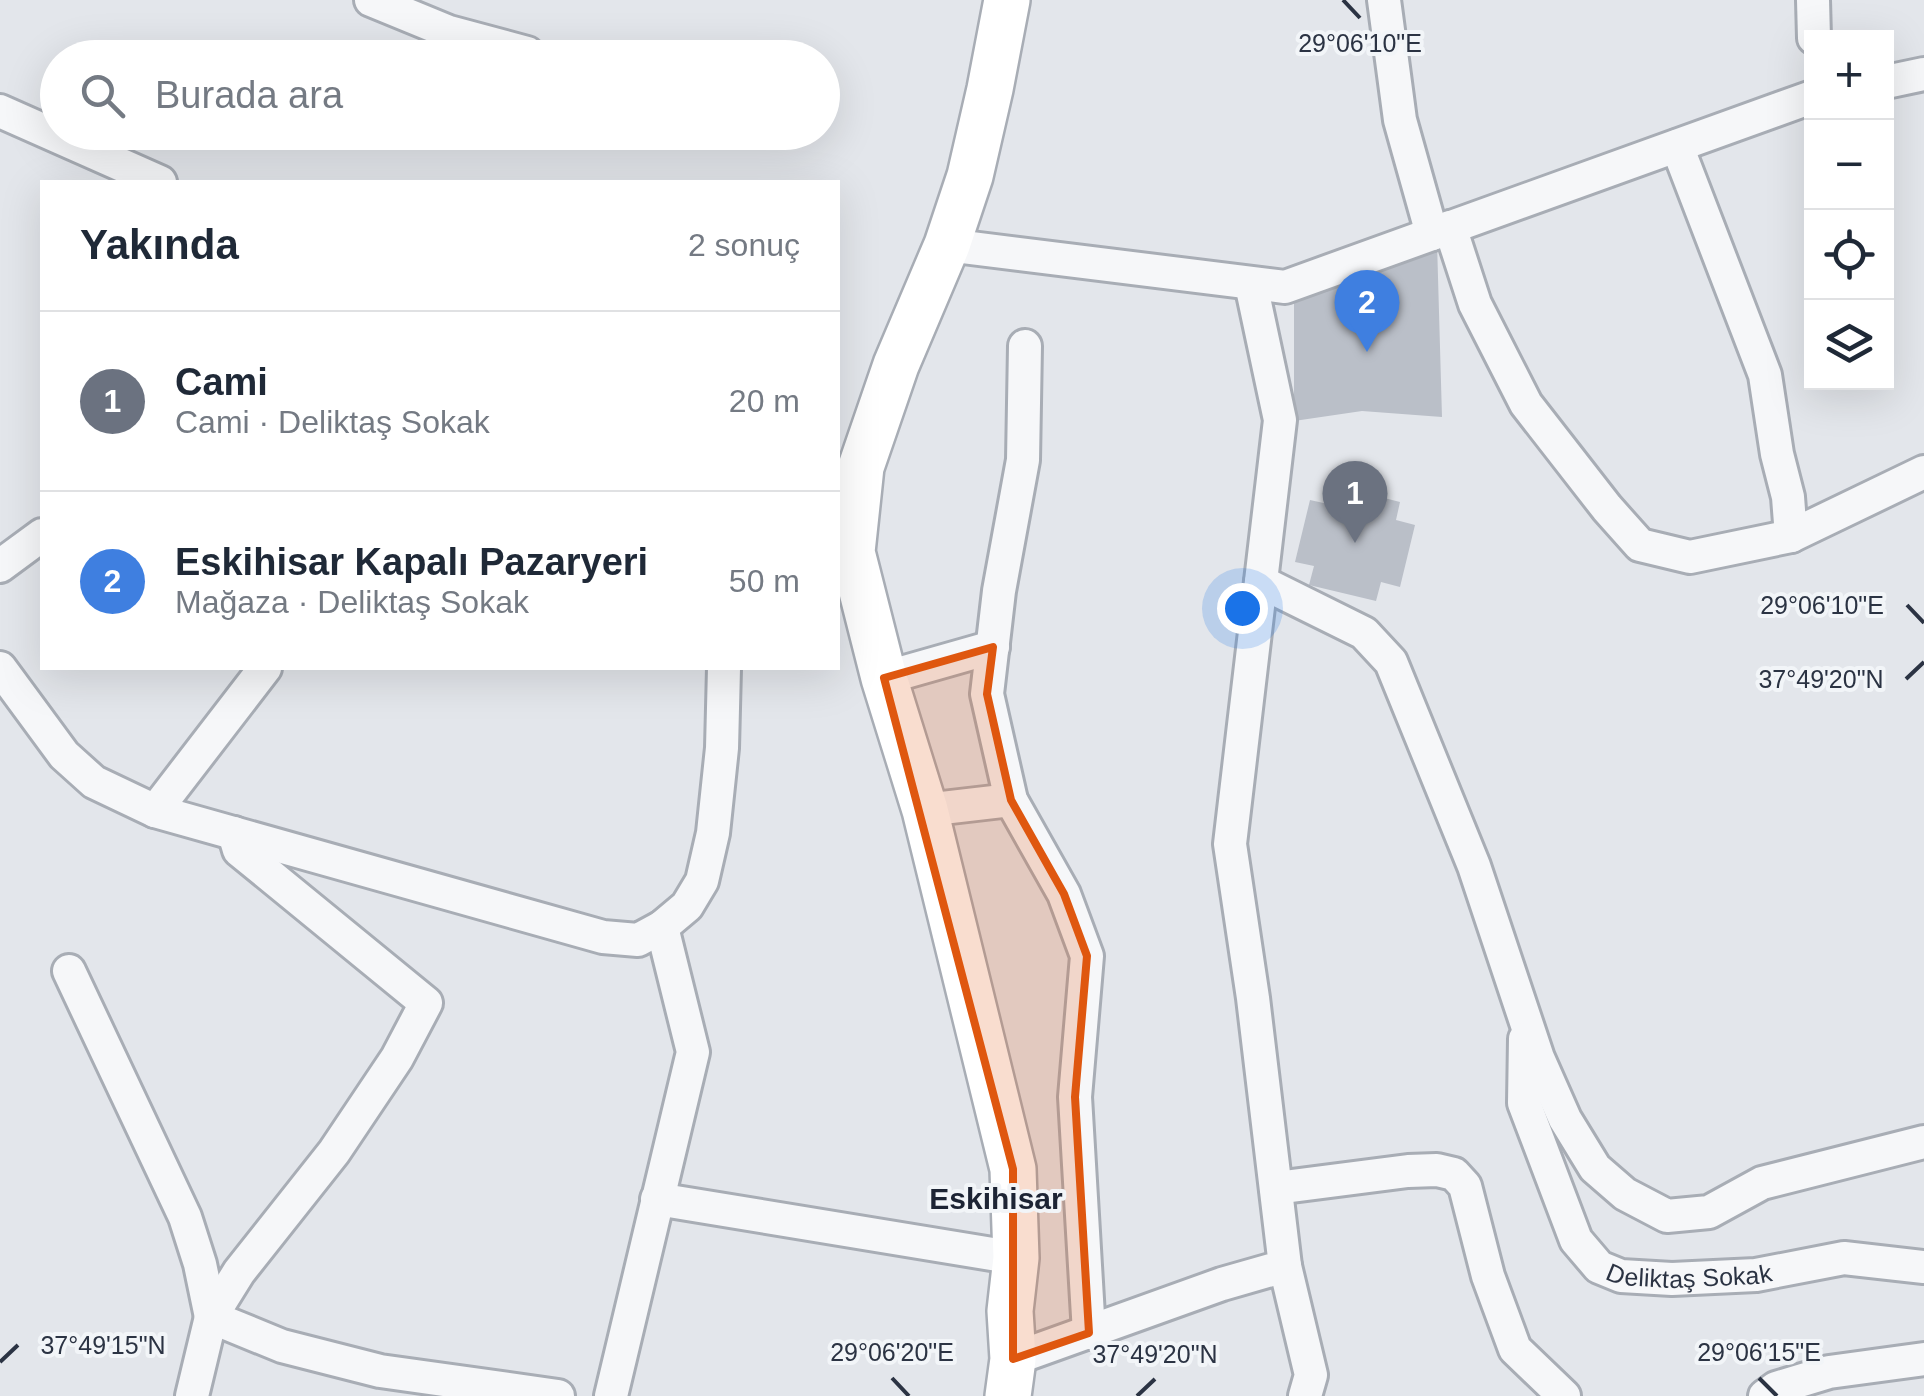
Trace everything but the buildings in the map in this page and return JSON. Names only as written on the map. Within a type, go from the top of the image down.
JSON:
[{"type":"street","points":[[370,0],[479,40]]},
{"type":"street","points":[[1008,0],[970,176],[948,245],[847,496],[852,552],[884,678],[925,810],[1013,1169],[1016,1258],[1010,1311],[1010,1378],[1089,1333],[1222,1284],[1285,1266]]},
{"type":"street","points":[[1384,0],[1400,120],[1441,230],[1475,304],[1526,404],[1640,545],[1690,558],[1791,536],[1924,472]]},
{"type":"street","points":[[1813,0],[1814,30]]},
{"type":"street","points":[[1894,80],[1924,74]]},
{"type":"street","points":[[948,245],[1285,287],[1804,100]]},
{"type":"street","points":[[0,111],[40,130]]},
{"type":"street","points":[[1676,146],[1764,375],[1788,497],[1791,536]]},
{"type":"street","points":[[84,150],[149,180]]},
{"type":"street","points":[[1251,284],[1280,420],[1230,844],[1285,1266],[1311,1375],[1305,1396]]},
{"type":"street","points":[[1025,346],[1022,460],[999,591],[987,694],[1010,800],[1064,894],[1087,956],[1074,1097],[1089,1333]]},
{"type":"street","points":[[0,566],[40,536]]},
{"type":"street","name":"Deliktaş Sokak","points":[[1261,582],[1364,633],[1392,662],[1474,866],[1538,1058],[1565,1118],[1595,1168],[1625,1194],[1667,1216],[1709,1212],[1762,1183],[1924,1142]]},
{"type":"street","points":[[884,678],[993,647]]},
{"type":"street","points":[[0,668],[64,754],[94,782],[155,812],[603,937],[638,940],[662,927],[687,906],[702,881],[713,833],[722,748],[724,670]]},
{"type":"street","points":[[155,812],[263,670]]},
{"type":"street","points":[[925,810],[1010,800]]},
{"type":"street","points":[[192,1396],[211,1317],[239,1272],[334,1152],[397,1058],[426,1003],[239,850],[234,834]]},
{"type":"street","points":[[611,1396],[693,1052],[662,927]]},
{"type":"street","points":[[68,971],[185,1218],[211,1317]]},
{"type":"street","name":"Deliktaş Sokak","points":[[1525,1020],[1524,1102],[1576,1240],[1599,1267],[1621,1276],[1672,1279],[1756,1275],[1844,1258],[1924,1267]]},
{"type":"street","points":[[1276,1188],[1408,1171],[1454,1174],[1464,1186],[1488,1276],[1515,1348],[1564,1396]]},
{"type":"street","points":[[658,1198],[1016,1258]]},
{"type":"street","points":[[211,1317],[282,1346],[380,1372],[558,1396]]},
{"type":"street","points":[[1764,1396],[1776,1388],[1829,1372],[1848,1383],[1924,1359]]},
{"type":"highlighted area","points":[[993,647],[987,694],[1011,800],[1064,894],[1087,956],[1075,1097],[1089,1333],[1013,1359],[1013,1169],[884,678]]},
{"type":"place","name":"Eskihisar Kapalı Pazaryeri","points":[[1367,352]]},
{"type":"place","name":"Cami","points":[[1355,543]]},
{"type":"district","name":"Eskihisar","points":[[996,1199]]}]
